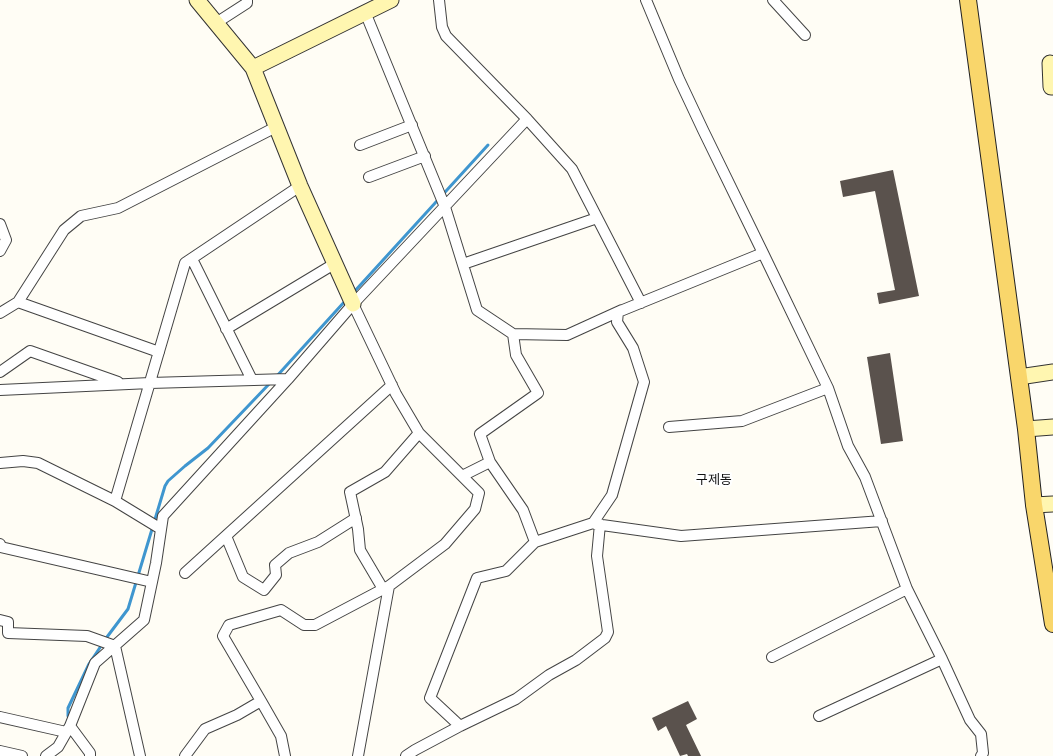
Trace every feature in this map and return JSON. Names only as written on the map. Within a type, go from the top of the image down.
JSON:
[{"type":"main road","points":[[968,0],[1026,429],[1034,505],[1053,624]]},
{"type":"street","points":[[196,0],[253,68],[300,186],[334,264],[396,394],[419,433],[479,493],[475,509],[445,544],[386,587],[315,626],[304,625],[281,610],[228,625],[223,636],[281,736],[285,756]]},
{"type":"street","points":[[216,23],[247,3],[247,0]]},
{"type":"street","points":[[253,68],[391,0]]},
{"type":"street","points":[[439,0],[442,27],[446,36],[527,119],[572,169],[641,303]]},
{"type":"street","points":[[646,0],[689,101],[828,388],[848,446],[865,477],[907,589],[942,659],[970,720],[981,734],[980,755]]},
{"type":"street","points":[[773,0],[805,34]]},
{"type":"street","points":[[365,12],[445,207],[477,310],[513,334],[567,335],[618,312],[763,253]]},
{"type":"street","points":[[1052,63],[1051,87],[1053,87]]},
{"type":"street","points":[[46,756],[58,747],[68,729],[95,663],[144,620],[163,516],[288,379],[351,299],[445,207],[527,119]]},
{"type":"street","points":[[360,145],[412,125]]},
{"type":"street","points":[[0,313],[18,302],[64,230],[81,216],[118,208],[276,127]]},
{"type":"street","points":[[369,177],[425,156]]},
{"type":"street","points":[[115,501],[185,263],[300,186]]},
{"type":"street","points":[[463,264],[597,218]]},
{"type":"street","points":[[0,224],[6,240],[0,251]]},
{"type":"street","points":[[192,259],[252,380]]},
{"type":"street","points":[[226,329],[334,264]]},
{"type":"street","points":[[18,302],[159,352]]},
{"type":"street","points":[[406,756],[460,726],[516,698],[549,675],[576,660],[606,638],[608,632],[596,556],[596,524],[612,495],[644,382],[633,348],[616,322],[618,312]]},
{"type":"street","points":[[513,334],[516,355],[538,393],[480,434],[490,462],[523,510],[535,542]]},
{"type":"street","points":[[0,372],[30,351],[124,384]]},
{"type":"street","points":[[1019,377],[1053,372]]},
{"type":"street","points":[[0,390],[150,383],[288,379]]},
{"type":"street","points":[[185,573],[392,385]]},
{"type":"street","points":[[669,427],[742,421],[828,388]]},
{"type":"street","points":[[1026,429],[1053,427]]},
{"type":"street","points":[[358,756],[386,587],[360,550],[358,529],[350,492],[385,472],[419,433]]},
{"type":"street","points":[[0,464],[24,461],[38,463],[115,501],[161,529]]},
{"type":"street","points":[[462,476],[490,462]]},
{"type":"street","points":[[1034,505],[1053,504]]},
{"type":"street","points":[[226,536],[243,577],[264,590],[276,575],[275,565],[290,554],[318,542],[356,518]]},
{"type":"street","points":[[460,726],[430,698],[477,578],[506,571],[535,542],[596,524],[681,536],[882,521]]},
{"type":"street","points":[[0,544],[1,546],[152,582]]},
{"type":"street","points":[[772,657],[907,589]]},
{"type":"street","points":[[0,620],[8,622],[8,633],[87,636],[115,646]]},
{"type":"street","points":[[115,646],[140,756]]},
{"type":"street","points":[[819,716],[942,659]]},
{"type":"street","points":[[185,756],[205,729],[237,715],[261,701]]},
{"type":"street","points":[[0,717],[68,729],[90,753],[90,756]]},
{"type":"street","points":[[0,751],[22,756]]},
{"type":"building","points":[[893,170],[919,296],[879,304],[877,293],[895,290],[875,191],[843,197],[840,181]]},
{"type":"building","points":[[890,353],[903,441],[881,444],[867,357]]},
{"type":"building","points":[[688,701],[697,719],[686,725],[701,756],[688,756],[687,754],[680,756],[666,726],[658,731],[652,718]]},
{"type":"waterway","points":[[353,293],[488,145]]},
{"type":"waterway","points":[[276,377],[346,300]]},
{"type":"waterway","points":[[68,716],[68,708],[89,664],[128,609],[165,486],[168,481],[208,448],[271,382]]},
{"type":"district","name":"구제동","points":[[714,480]]}]
